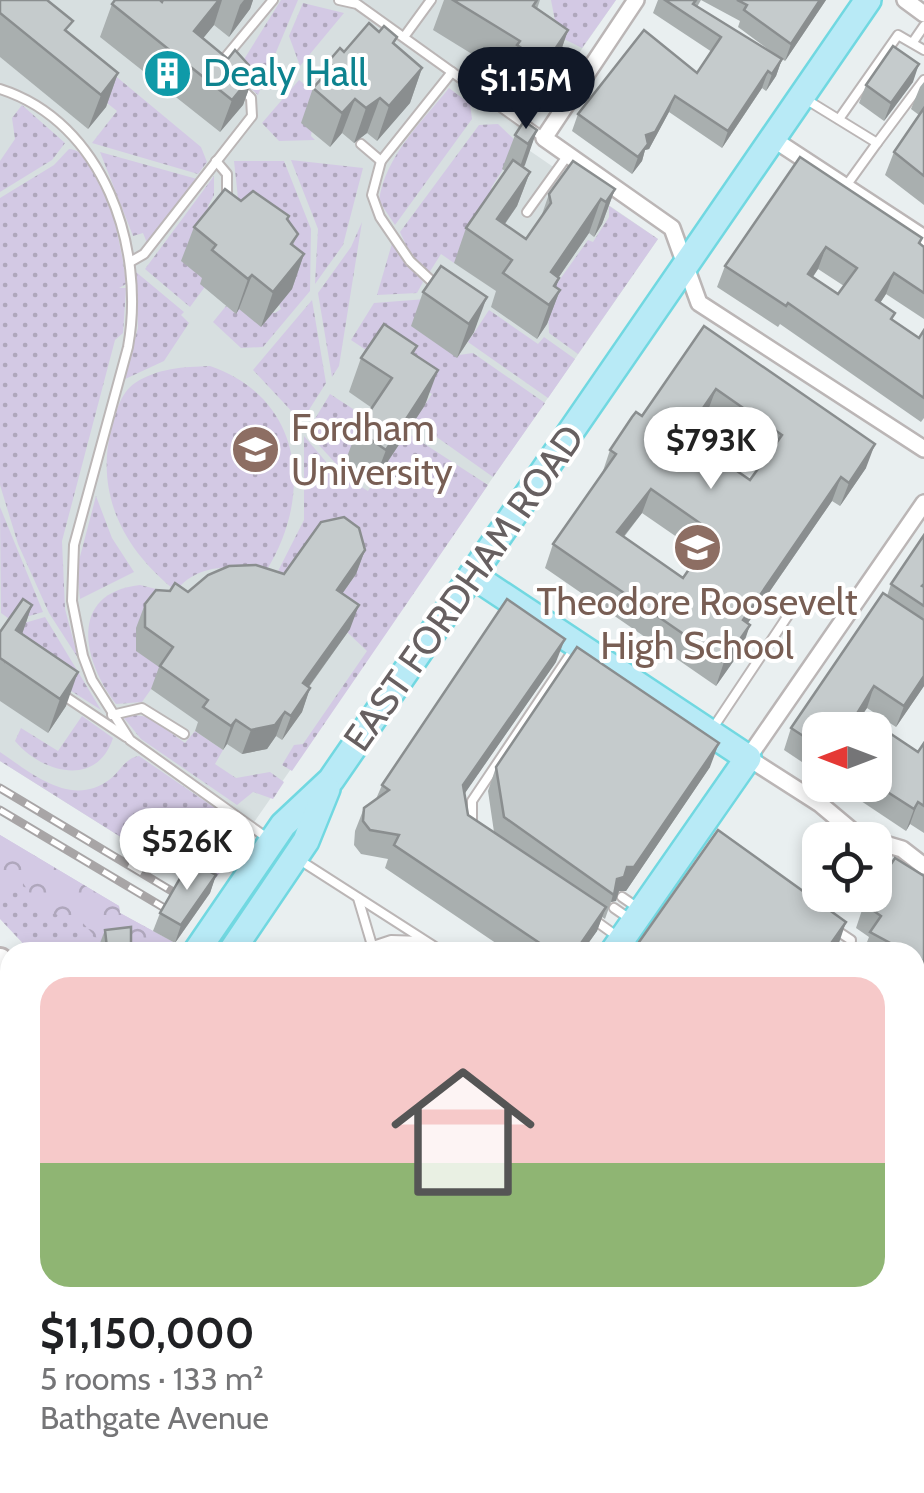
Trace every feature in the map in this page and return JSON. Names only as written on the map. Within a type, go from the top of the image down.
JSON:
[{"type":"main road","name":"EAST FORDHAM ROAD","points":[[203,942],[272,842],[331,780],[868,0]]},
{"type":"main road","points":[[472,575],[748,758],[624,922]]},
{"type":"main road","name":"EAST FORDHAM ROAD","points":[[238,942],[296,857],[331,780]]},
{"type":"street","points":[[636,0],[544,138],[672,228],[700,303],[924,449]]},
{"type":"street","points":[[905,0],[924,14]]},
{"type":"street","points":[[773,138],[924,238]]},
{"type":"street","points":[[841,822],[748,758],[924,503]]},
{"type":"street","points":[[892,846],[924,866]]},
{"type":"lane","points":[[130,262],[144,254],[254,108],[251,98],[217,67],[273,0]]},
{"type":"lane","points":[[340,0],[357,4],[544,138]]},
{"type":"lane","points":[[404,37],[431,0]]},
{"type":"lane","points":[[913,42],[924,26]]},
{"type":"lane","points":[[839,120],[898,35],[924,50]]},
{"type":"lane","points":[[452,72],[382,161],[372,202],[410,261],[452,296]]},
{"type":"lane","points":[[846,186],[924,80]]},
{"type":"lane","points":[[1,88],[35,106],[91,155],[108,185],[130,262],[133,321],[74,545],[72,568],[76,632],[92,680],[130,740]]},
{"type":"lane","points":[[801,97],[877,143]]},
{"type":"lane","points":[[361,144],[382,161]]},
{"type":"lane","points":[[527,212],[568,155]]},
{"type":"lane","points":[[216,161],[227,174],[227,212]]},
{"type":"lane","points":[[551,178],[560,185]]},
{"type":"lane","points":[[860,595],[876,605]]},
{"type":"lane","points":[[710,732],[799,599]]},
{"type":"lane","points":[[480,838],[471,822],[472,801],[577,644]]},
{"type":"lane","points":[[47,684],[272,842],[426,941]]},
{"type":"lane","points":[[112,715],[142,708],[184,734]]},
{"type":"lane","points":[[358,898],[372,942]]},
{"type":"lane","points":[[587,914],[624,922]]},
{"type":"lane","points":[[821,918],[851,942]]},
{"type":"lane","points":[[387,942],[426,941]]},
{"type":"shaded area","name":"Fordham University","points":[[0,0],[616,0],[517,142],[658,239],[212,883],[210,893],[184,879],[188,870],[151,848],[143,851],[0,761]]},
{"type":"green space","points":[[281,0],[298,0],[258,95],[243,81],[243,61]]},
{"type":"green space","points":[[551,0],[616,0],[582,48],[558,36]]},
{"type":"green space","points":[[303,3],[344,13],[300,66],[289,36]]},
{"type":"green space","points":[[89,54],[201,147],[207,162],[198,174],[92,143],[117,111],[57,63]]},
{"type":"green space","points":[[299,80],[317,94],[311,136],[315,140],[279,141],[262,123]]},
{"type":"green space","points":[[449,88],[470,104],[472,119],[395,225],[379,201],[389,169],[406,140]]},
{"type":"green space","points":[[22,105],[65,143],[52,160],[0,192],[0,161],[15,139],[12,118]]},
{"type":"green space","points":[[498,124],[519,144],[491,188],[501,194],[454,263],[441,254],[429,273],[411,256],[400,232],[479,125]]},
{"type":"green space","points":[[69,149],[82,154],[103,185],[126,284],[119,288],[126,288],[123,333],[115,340],[62,541],[65,609],[78,658],[49,613],[18,544],[0,485],[0,198],[54,165]]},
{"type":"green space","points":[[100,152],[197,179],[147,243],[143,233],[133,236]]},
{"type":"green space","points":[[291,160],[363,168],[343,245],[315,284],[318,229]]},
{"type":"green space","points":[[234,161],[284,161],[311,229],[310,291],[263,347],[241,348],[213,322],[226,306],[235,313],[239,309],[275,313],[281,309],[240,216]]},
{"type":"green space","points":[[214,176],[214,195],[208,206],[217,222],[182,261],[204,279],[204,288],[190,307],[145,269]]},
{"type":"green space","points":[[609,206],[658,239],[578,354],[549,333],[548,311],[543,303],[588,240],[593,242],[609,217]]},
{"type":"green space","points":[[362,222],[339,366],[332,377],[318,293],[351,247]]},
{"type":"green space","points":[[393,240],[423,282],[417,293],[377,295]]},
{"type":"green space","points":[[136,272],[184,312],[181,315],[189,323],[164,361],[123,380],[138,328]]},
{"type":"green space","points":[[426,299],[459,355],[473,353],[545,403],[493,477],[414,421],[432,394],[351,340],[374,303]]},
{"type":"green space","points":[[312,300],[326,383],[307,413],[297,417],[253,370]]},
{"type":"green space","points":[[489,310],[538,344],[544,337],[575,359],[548,398],[468,342]]},
{"type":"green space","points":[[210,366],[241,381],[265,401],[281,425],[291,452],[291,511],[266,571],[217,568],[195,575],[176,591],[142,558],[118,520],[107,477],[107,454],[117,410],[130,387],[162,371]]},
{"type":"green space","points":[[330,394],[373,422],[344,465],[338,466],[307,432]]},
{"type":"green space","points":[[406,432],[488,485],[292,771],[282,765],[294,745],[303,744],[367,651],[328,614],[356,574],[286,584],[275,577],[304,520],[304,436],[333,470],[368,491]]},
{"type":"green space","points":[[96,496],[112,538],[134,572],[80,599],[77,568]]},
{"type":"green space","points":[[0,507],[43,612],[12,621],[1,613]]},
{"type":"green space","points":[[140,585],[160,590],[164,671],[142,702],[116,704],[96,669],[88,632],[101,601],[117,591]]},
{"type":"green space","points":[[45,617],[101,710],[51,678],[14,626]]},
{"type":"green space","points":[[82,716],[113,738],[95,764],[82,769],[68,770],[39,761],[15,741],[21,728],[58,751]]},
{"type":"green space","points":[[149,717],[185,743],[195,731],[223,750],[215,764],[236,778],[270,772],[284,782],[273,799],[253,792],[237,805],[141,739],[124,718]]},
{"type":"green space","points":[[0,752],[52,784],[80,790],[109,780],[126,762],[139,756],[228,817],[218,841],[231,858],[212,883],[151,848],[143,851],[0,761]]},
{"type":"green space","points":[[0,835],[119,906],[120,913],[173,942],[22,942],[0,919]]},
{"type":"green space","points":[[0,835],[119,906],[120,913],[173,942],[100,942],[82,922],[41,910],[23,883],[12,880],[11,889],[0,892]]},
{"type":"building","points":[[0,0],[47,0],[73,21],[65,30],[118,73],[101,95],[0,13]]},
{"type":"building","points":[[115,0],[219,0],[194,31],[228,59],[235,50],[255,72],[232,100],[112,4]]},
{"type":"building","points":[[453,0],[537,0],[533,6],[568,30],[545,64],[517,45],[520,41]]},
{"type":"building","points":[[665,0],[696,0],[693,4],[782,59],[772,74],[768,71],[728,131],[675,96],[655,132],[646,135],[648,144],[638,157],[578,114],[644,30],[697,73],[721,37]]},
{"type":"building","points":[[737,0],[820,0],[791,44],[744,10],[747,5]]},
{"type":"building","points":[[369,23],[379,32],[384,26],[397,37],[393,43],[422,68],[389,106],[380,98],[366,108],[355,99],[342,113],[313,88],[333,66],[328,62],[340,48],[344,52]]},
{"type":"building","points":[[893,46],[919,64],[891,103],[866,85]]},
{"type":"building","points":[[924,108],[924,176],[894,152]]},
{"type":"building","points":[[524,121],[537,130],[528,144],[515,135]]},
{"type":"building","points":[[800,157],[922,238],[919,243],[924,247],[924,293],[894,273],[876,300],[895,313],[891,319],[919,338],[924,330],[924,398],[788,303],[786,306],[725,266]],"holes":[[[826,247],[857,268],[838,294],[808,274]]]},
{"type":"building","points":[[513,160],[530,172],[497,219],[526,239],[551,203],[549,194],[573,161],[615,189],[606,202],[601,199],[551,272],[559,278],[554,286],[560,290],[549,305],[503,273],[512,260],[466,228]]},
{"type":"building","points":[[225,189],[241,201],[253,191],[289,216],[287,219],[298,234],[291,244],[304,254],[273,292],[252,275],[248,279],[212,250],[216,245],[194,227]]},
{"type":"building","points":[[441,266],[487,297],[469,324],[423,292]]},
{"type":"building","points":[[384,324],[417,346],[412,353],[438,370],[386,450],[357,430],[392,378],[361,358]]},
{"type":"building","points":[[704,326],[875,444],[849,483],[841,477],[743,620],[750,625],[724,662],[553,544],[616,454],[610,450],[632,417],[636,412],[642,416]],"holes":[[[716,389],[782,435],[750,480],[688,437],[692,432],[688,430]],[[651,489],[714,533],[683,578],[617,532]]]},
{"type":"building","points":[[344,517],[359,528],[365,550],[337,590],[359,605],[303,683],[310,688],[291,716],[285,712],[275,725],[251,730],[236,720],[231,726],[203,707],[208,700],[160,666],[173,647],[145,627],[145,604],[156,590],[170,591],[175,583],[188,592],[208,575],[229,566],[256,565],[284,574],[321,522]]},
{"type":"building","points":[[924,535],[922,586],[924,606],[891,584]]},
{"type":"building","points":[[883,593],[924,620],[924,676],[904,706],[874,686],[858,712],[802,712],[802,735],[791,728]]},
{"type":"building","points":[[23,599],[32,605],[16,630],[78,672],[60,699],[0,658],[0,632]]},
{"type":"building","points":[[507,599],[565,639],[463,785],[468,815],[606,907],[582,942],[538,942],[394,845],[399,835],[370,830],[363,821],[364,808],[389,790],[382,785]]},
{"type":"building","points":[[577,647],[719,743],[634,867],[627,867],[624,877],[617,879],[614,895],[504,817],[496,767]]},
{"type":"building","points":[[892,735],[918,752],[924,743],[924,806],[918,802],[914,809],[892,795]]},
{"type":"building","points":[[718,830],[802,890],[802,912],[832,912],[846,922],[832,942],[639,942]]},
{"type":"building","points":[[895,858],[924,876],[924,942],[888,942],[870,932],[881,916],[875,912],[892,912]]},
{"type":"building","points":[[190,861],[216,875],[181,925],[160,913]]},
{"type":"building","points":[[131,927],[131,942],[106,942],[105,930]]},
{"type":"railway","points":[[0,788],[175,893]]},
{"type":"railway","points":[[0,810],[166,909]]},
{"type":"place","name":"Dealy Hall","points":[[168,73]]},
{"type":"place","name":"Fordham University","points":[[256,450]]},
{"type":"place","name":"Theodore Roosevelt High School","points":[[697,548]]}]
